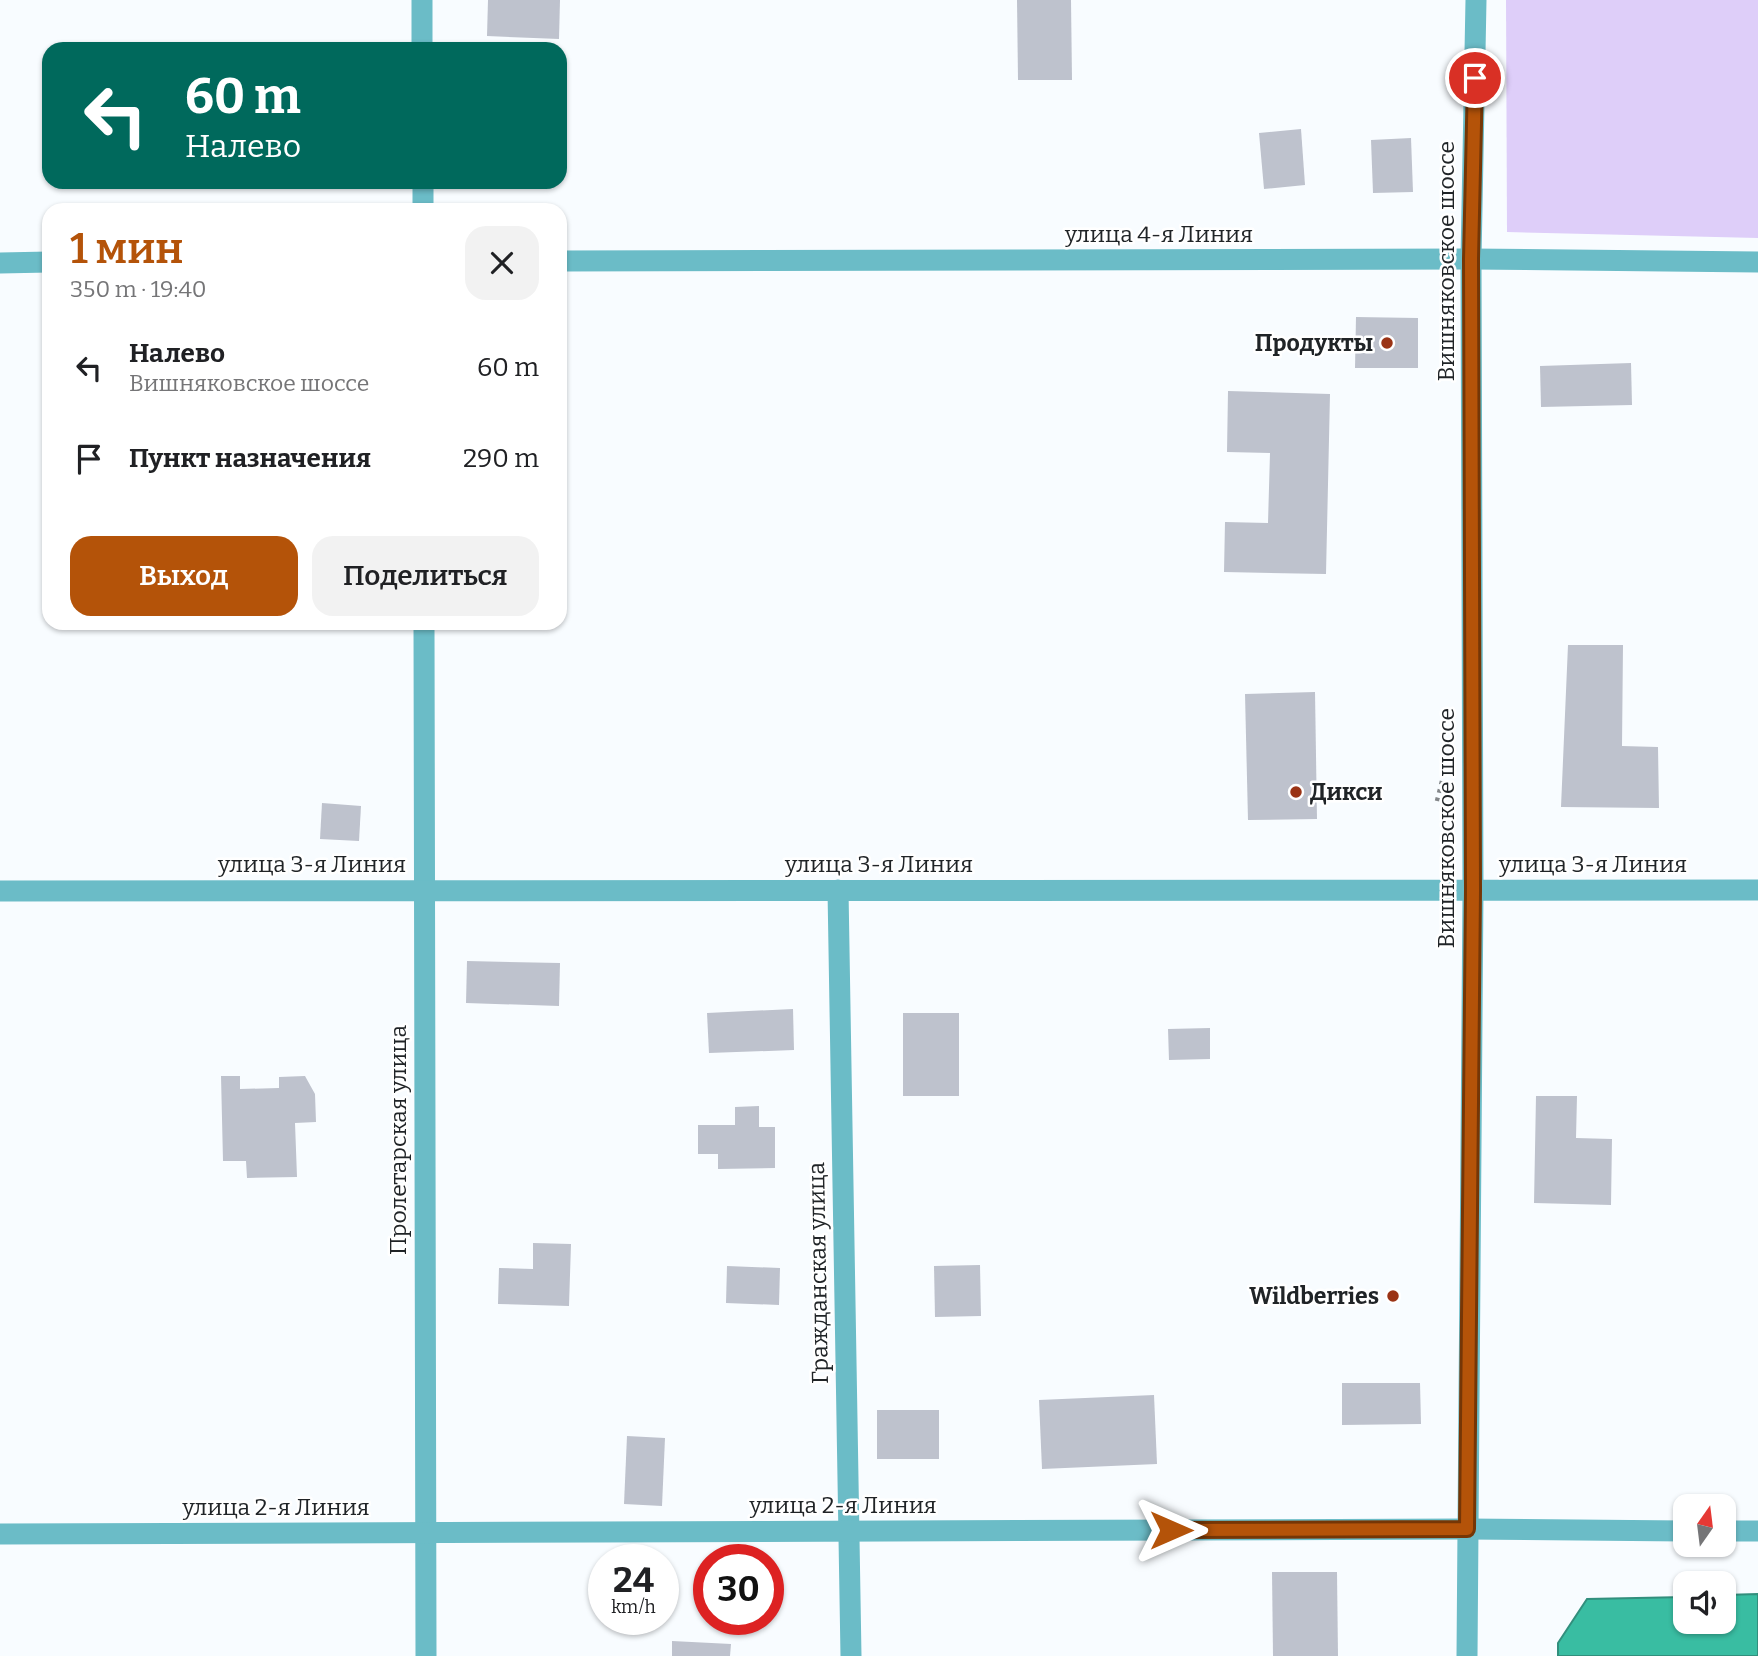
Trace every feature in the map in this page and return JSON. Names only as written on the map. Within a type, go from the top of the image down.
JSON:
[{"type":"street","points":[[422,0],[422,42]]},
{"type":"street","name":"Вишняковское шоссе","points":[[1467,1656],[1473,890],[1471,259],[1476,0]]},
{"type":"street","name":"улица 4-я Линия","points":[[567,261],[1471,259],[1758,262]]},
{"type":"street","points":[[0,262],[42,262]]},
{"type":"street","name":"Пролетарская улица","points":[[424,630],[426,1656]]},
{"type":"street","name":"Гражданская улица","points":[[838,890],[851,1656]]},
{"type":"street","name":"улица 3-я Линия","points":[[0,891],[1758,890]]},
{"type":"street","name":"улица 2-я Линия","points":[[0,1534],[1467,1529],[1673,1531]]},
{"type":"street","points":[[1736,1531],[1758,1531]]},
{"type":"shaded area","points":[[1506,0],[1758,0],[1758,238],[1507,232]]},
{"type":"shaded area","points":[[1758,1594],[1758,1656],[1558,1656],[1558,1643],[1587,1599],[1673,1597],[1673,1634],[1736,1634],[1736,1595]]},
{"type":"building","points":[[488,0],[560,0],[559,39],[487,36]]},
{"type":"building","points":[[1017,0],[1071,0],[1072,80],[1018,80]]},
{"type":"building","points":[[1301,129],[1305,185],[1264,189],[1259,133]]},
{"type":"building","points":[[1411,138],[1413,192],[1373,193],[1371,140]]},
{"type":"building","points":[[1356,317],[1418,318],[1418,368],[1355,368]]},
{"type":"building","points":[[1631,363],[1632,405],[1541,407],[1540,366]]},
{"type":"building","points":[[1228,391],[1330,394],[1326,574],[1224,572],[1225,522],[1268,523],[1270,453],[1227,452]]},
{"type":"building","points":[[1568,645],[1623,645],[1622,746],[1658,747],[1659,808],[1561,807]]},
{"type":"building","points":[[1315,692],[1317,819],[1248,820],[1245,694]]},
{"type":"building","points":[[322,803],[361,806],[359,841],[320,839]]},
{"type":"building","points":[[467,961],[560,963],[559,1006],[466,1003]]},
{"type":"building","points":[[793,1009],[794,1050],[709,1053],[707,1013]]},
{"type":"building","points":[[903,1013],[959,1013],[959,1096],[903,1096]]},
{"type":"building","points":[[1210,1028],[1210,1059],[1169,1060],[1168,1029]]},
{"type":"building","points":[[221,1076],[240,1076],[240,1089],[279,1088],[279,1077],[305,1076],[315,1094],[316,1122],[295,1123],[297,1177],[247,1178],[246,1161],[223,1161]]},
{"type":"building","points":[[1536,1096],[1577,1096],[1576,1138],[1612,1139],[1611,1205],[1534,1203]]},
{"type":"building","points":[[759,1106],[759,1127],[775,1127],[775,1168],[718,1169],[718,1154],[698,1154],[698,1125],[735,1125],[735,1107]]},
{"type":"building","points":[[533,1243],[571,1244],[569,1306],[498,1304],[499,1268],[533,1269]]},
{"type":"building","points":[[980,1265],[981,1316],[935,1317],[934,1266]]},
{"type":"building","points":[[727,1266],[780,1268],[779,1305],[726,1303]]},
{"type":"building","points":[[1342,1383],[1420,1383],[1421,1424],[1342,1425]]},
{"type":"building","points":[[1154,1395],[1157,1464],[1042,1469],[1039,1400]]},
{"type":"building","points":[[877,1410],[939,1410],[939,1459],[877,1459]]},
{"type":"building","points":[[627,1436],[665,1438],[662,1506],[624,1504]]},
{"type":"building","points":[[1272,1572],[1337,1572],[1338,1656],[1273,1656]]},
{"type":"building","points":[[672,1641],[731,1644],[730,1656],[672,1656]]},
{"type":"place","name":"Продукты","points":[[1387,343]]},
{"type":"place","name":"Дикси","points":[[1296,792]]},
{"type":"place","name":"Wildberries","points":[[1393,1296]]},
{"type":"route","points":[[1171,1530],[1467,1529],[1473,890],[1471,259],[1475,78]]}]
